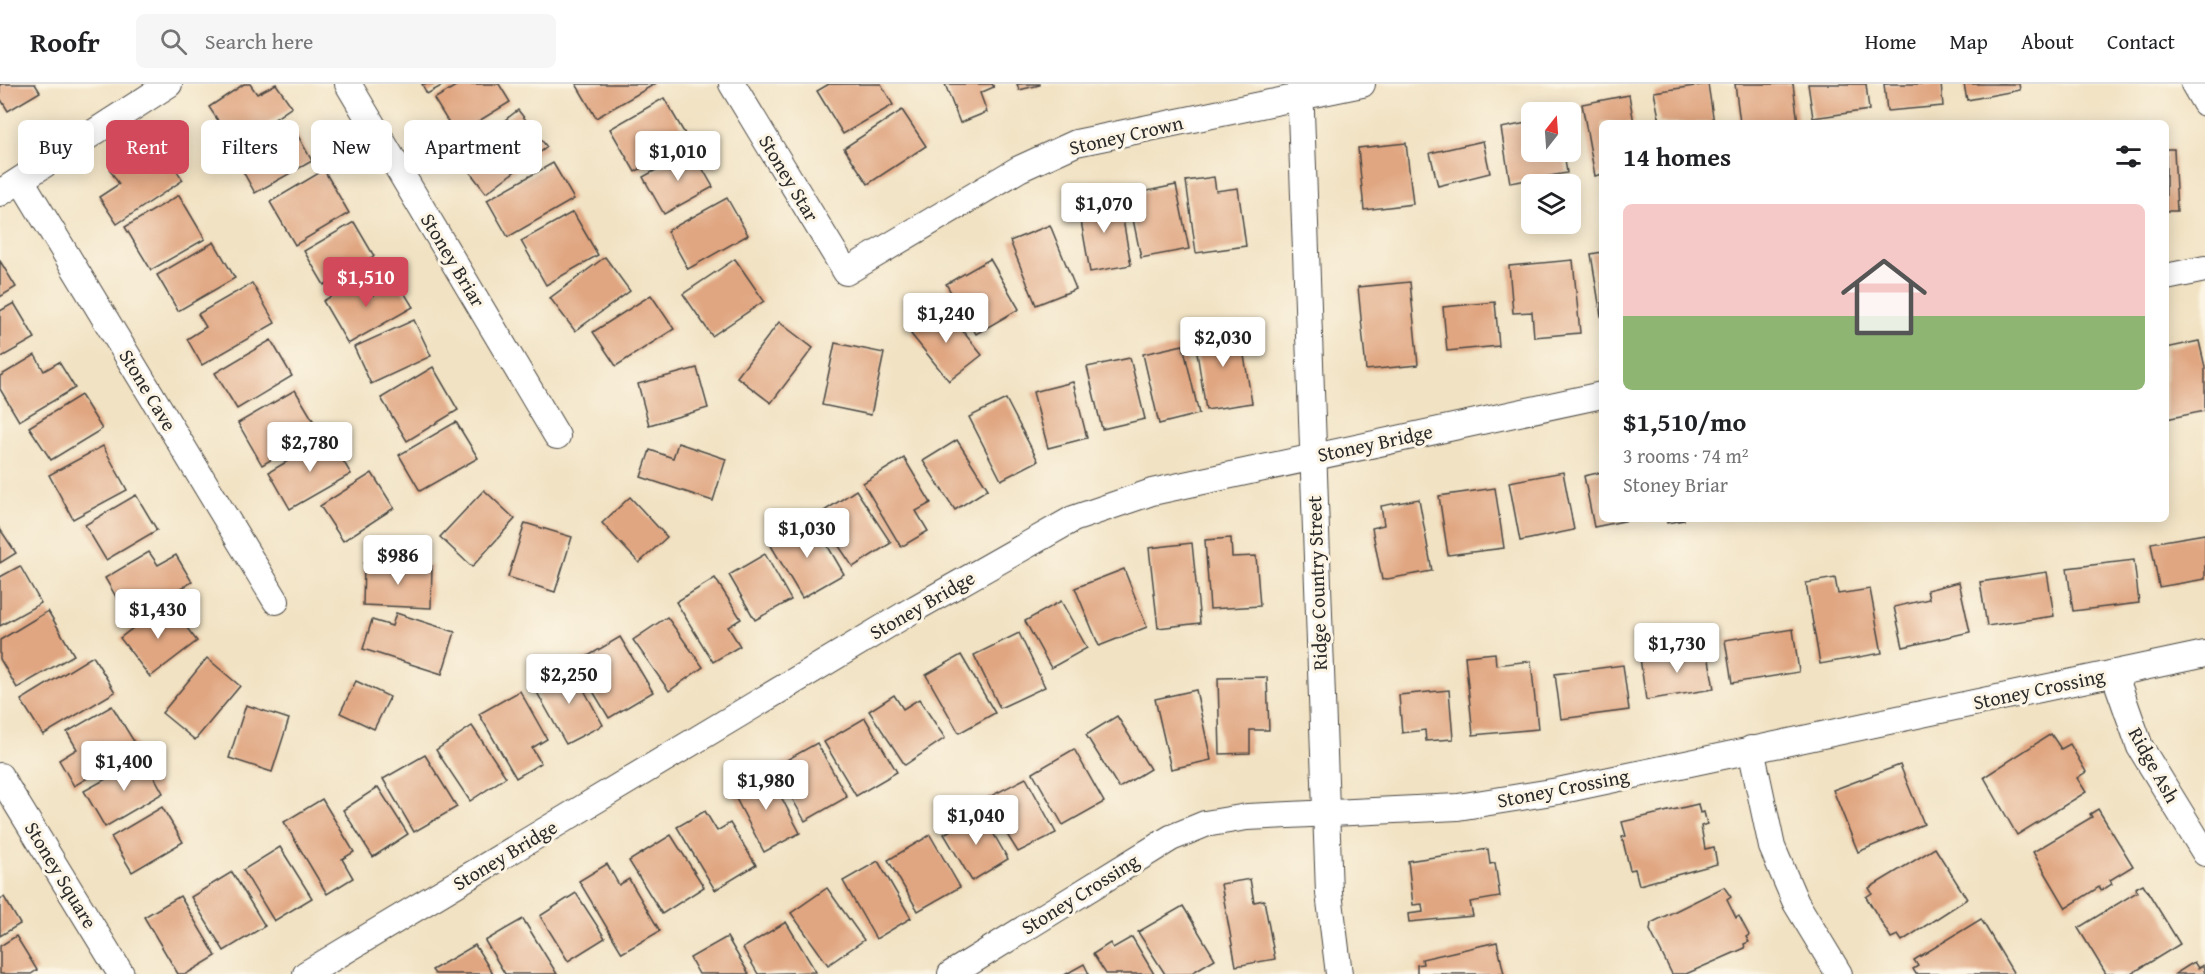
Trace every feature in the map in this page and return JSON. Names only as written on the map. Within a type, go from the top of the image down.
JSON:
[{"type":"street","points":[[10,186],[169,84]]},
{"type":"street","name":"Stoney Briar","points":[[348,84],[557,436]]},
{"type":"street","name":"Stoney Star","points":[[732,84],[846,272]]},
{"type":"street","name":"Stoney Crown","points":[[846,272],[1019,169],[1076,143],[1300,91],[1362,84]]},
{"type":"street","points":[[2194,84],[2205,103]]},
{"type":"street","name":"Ridge Country Street","points":[[1300,91],[1329,893],[1339,974]]},
{"type":"street","name":"Stone Cave","points":[[10,186],[276,601]]},
{"type":"street","points":[[2169,276],[2205,269]]},
{"type":"street","name":"Stoney Bridge","points":[[306,974],[906,614],[1073,519],[1152,492],[1312,456],[1599,397]]},
{"type":"street","name":"Stoney Crossing","points":[[951,974],[1171,838],[1205,824],[1247,817],[1458,807],[1558,791],[2205,654]]},
{"type":"street","name":"Ridge Ash","points":[[2114,673],[2140,747],[2205,853]]},
{"type":"street","points":[[1751,749],[1772,848],[1796,903],[1839,974]]},
{"type":"street","name":"Stoney Square","points":[[0,776],[121,974]]},
{"type":"building","points":[[0,84],[35,84],[40,92],[8,111],[0,98]]},
{"type":"building","points":[[244,84],[250,84],[257,94],[276,84],[292,107],[273,120],[218,120],[209,107]]},
{"type":"building","points":[[422,84],[445,84],[427,94]]},
{"type":"building","points":[[459,84],[499,84],[510,102],[481,120],[447,120],[434,99]]},
{"type":"building","points":[[576,84],[655,84],[596,118]]},
{"type":"building","points":[[829,84],[881,84],[893,105],[843,134],[817,91]]},
{"type":"building","points":[[945,84],[992,84],[994,87],[980,93],[987,112],[960,123]]},
{"type":"building","points":[[1017,84],[1040,84],[1040,85],[1019,90]]},
{"type":"building","points":[[1708,84],[1714,120],[1659,120],[1654,92]]},
{"type":"building","points":[[1735,84],[1793,84],[1798,120],[1740,120]]},
{"type":"building","points":[[1808,84],[1866,84],[1869,110],[1813,118]]},
{"type":"building","points":[[1884,84],[1941,84],[1943,106],[1887,111]]},
{"type":"building","points":[[1964,84],[2019,84],[2020,90],[1967,100]]},
{"type":"building","points":[[1629,95],[1633,120],[1599,120],[1599,175],[1595,176],[1582,104]]},
{"type":"building","points":[[664,98],[689,141],[635,172],[610,129]]},
{"type":"building","points":[[518,110],[526,120],[505,120]]},
{"type":"building","points":[[902,110],[926,146],[868,184],[844,148]]},
{"type":"building","points":[[1521,124],[1521,162],[1565,162],[1567,173],[1521,174],[1521,181],[1510,183],[1501,128]]},
{"type":"building","points":[[299,138],[311,159],[311,162],[299,168]]},
{"type":"building","points":[[542,141],[547,147],[542,151]]},
{"type":"building","points":[[1483,141],[1490,173],[1438,186],[1430,153]]},
{"type":"building","points":[[1406,143],[1413,204],[1364,210],[1358,148]]},
{"type":"building","points":[[2169,149],[2174,149],[2177,211],[2169,211]]},
{"type":"building","points":[[692,150],[713,187],[664,214],[643,177]]},
{"type":"building","points":[[553,163],[574,199],[508,237],[487,200],[533,174],[542,174],[542,169]]},
{"type":"building","points":[[113,174],[179,174],[183,180],[117,224],[99,197],[119,184]]},
{"type":"building","points":[[244,174],[289,174],[255,193]]},
{"type":"building","points":[[317,174],[326,174],[349,213],[295,245],[270,202]]},
{"type":"building","points":[[471,174],[511,174],[486,193]]},
{"type":"building","points":[[1214,177],[1216,191],[1238,188],[1246,246],[1196,253],[1186,181]]},
{"type":"building","points":[[1176,185],[1189,249],[1141,258],[1128,195]]},
{"type":"building","points":[[179,195],[205,239],[151,270],[125,227]]},
{"type":"building","points":[[1119,197],[1131,265],[1090,272],[1078,204]]},
{"type":"building","points":[[727,198],[748,235],[688,269],[667,231]]},
{"type":"building","points":[[573,212],[598,255],[546,285],[521,241]]},
{"type":"building","points":[[354,222],[374,256],[324,285],[304,251]]},
{"type":"building","points":[[1050,225],[1076,289],[1036,305],[1010,241]]},
{"type":"building","points":[[214,242],[235,278],[178,311],[157,275]]},
{"type":"building","points":[[1599,253],[1599,304],[1591,254]]},
{"type":"building","points":[[605,257],[630,291],[575,331],[550,298]]},
{"type":"building","points":[[735,259],[764,301],[712,336],[683,294]]},
{"type":"building","points":[[990,259],[1019,309],[976,334],[946,284]]},
{"type":"building","points":[[1573,260],[1580,333],[1534,337],[1532,312],[1513,313],[1509,266]]},
{"type":"building","points":[[0,261],[16,287],[0,297]]},
{"type":"building","points":[[363,278],[373,295],[397,281],[413,307],[348,344],[323,301]]},
{"type":"building","points":[[1410,282],[1418,365],[1366,370],[1358,287]]},
{"type":"building","points":[[252,283],[275,323],[202,365],[187,339],[206,327],[198,314]]},
{"type":"building","points":[[651,295],[674,329],[616,366],[593,332]]},
{"type":"building","points":[[1495,302],[1499,346],[1447,351],[1443,307]]},
{"type":"building","points":[[14,303],[35,338],[0,358],[0,311]]},
{"type":"building","points":[[944,308],[982,355],[949,381],[911,334]]},
{"type":"building","points":[[414,320],[431,356],[371,384],[354,347]]},
{"type":"building","points":[[779,322],[813,348],[771,403],[737,377]]},
{"type":"building","points":[[1239,326],[1252,403],[1206,410],[1194,333]]},
{"type":"building","points":[[271,340],[292,376],[237,409],[215,373]]},
{"type":"building","points":[[2199,341],[2205,367],[2205,411],[2169,418],[2169,347]]},
{"type":"building","points":[[835,343],[884,353],[871,415],[822,405]]},
{"type":"building","points":[[1183,345],[1199,414],[1159,424],[1143,354]]},
{"type":"building","points":[[35,355],[44,371],[59,362],[75,388],[19,421],[0,389],[0,376]]},
{"type":"building","points":[[1130,358],[1145,419],[1102,429],[1087,367]]},
{"type":"building","points":[[433,367],[458,410],[407,441],[381,398]]},
{"type":"building","points":[[697,368],[708,408],[649,425],[638,384]]},
{"type":"building","points":[[1073,382],[1087,438],[1048,448],[1033,392]]},
{"type":"building","points":[[295,390],[320,432],[262,465],[238,423]]},
{"type":"building","points":[[81,395],[102,429],[51,460],[29,427]]},
{"type":"building","points":[[1006,399],[1038,461],[1001,480],[969,417]]},
{"type":"building","points":[[456,422],[478,458],[420,491],[399,455]]},
{"type":"building","points":[[329,437],[351,474],[290,509],[269,472]]},
{"type":"building","points":[[957,440],[988,489],[955,510],[923,461]]},
{"type":"building","points":[[678,443],[726,459],[713,501],[641,477],[650,450],[673,458]]},
{"type":"building","points":[[103,446],[127,490],[73,519],[49,475]]},
{"type":"building","points":[[904,458],[931,503],[916,511],[928,531],[901,547],[863,483]]},
{"type":"building","points":[[1563,472],[1574,530],[1520,541],[1509,482]]},
{"type":"building","points":[[372,473],[394,508],[343,541],[320,506]]},
{"type":"building","points":[[1599,473],[1599,522],[1619,522],[1594,527],[1584,476]]},
{"type":"building","points":[[1495,488],[1504,548],[1448,555],[1439,496]]},
{"type":"building","points":[[484,490],[515,519],[472,567],[440,537]]},
{"type":"building","points":[[856,490],[891,543],[853,567],[818,515]]},
{"type":"building","points":[[136,495],[157,530],[106,560],[85,525]]},
{"type":"building","points":[[630,497],[667,537],[639,563],[602,523]]},
{"type":"building","points":[[1419,499],[1432,571],[1382,580],[1372,528],[1384,525],[1381,506]]},
{"type":"building","points":[[812,519],[844,574],[802,598],[770,544]]},
{"type":"building","points":[[525,523],[572,537],[555,592],[508,577]]},
{"type":"building","points":[[0,529],[16,553],[0,563]]},
{"type":"building","points":[[2205,534],[2205,579],[2159,587],[2151,543]]},
{"type":"building","points":[[1231,538],[1232,557],[1256,556],[1260,606],[1210,609],[1205,540]]},
{"type":"building","points":[[1192,543],[1200,623],[1158,628],[1149,548]]},
{"type":"building","points":[[149,552],[158,565],[176,555],[192,582],[129,619],[105,578]]},
{"type":"building","points":[[765,554],[791,600],[755,620],[729,575]]},
{"type":"building","points":[[2134,560],[2139,603],[2073,611],[2067,568]]},
{"type":"building","points":[[364,563],[432,566],[431,608],[363,605]]},
{"type":"building","points":[[20,566],[41,603],[0,626],[0,577]]},
{"type":"building","points":[[1124,569],[1147,627],[1099,646],[1075,588]]},
{"type":"building","points":[[2047,572],[2054,616],[1987,626],[1980,582]]},
{"type":"building","points":[[715,578],[741,619],[728,627],[740,646],[713,662],[676,602]]},
{"type":"building","points":[[1835,578],[1838,594],[1870,589],[1882,653],[1820,664],[1806,583]]},
{"type":"building","points":[[1959,582],[1970,632],[1903,647],[1894,607],[1929,599],[1927,590]]},
{"type":"building","points":[[1061,601],[1087,648],[1051,668],[1025,621]]},
{"type":"building","points":[[167,602],[197,641],[150,677],[120,638]]},
{"type":"building","points":[[48,611],[74,655],[17,688],[0,659],[0,640]]},
{"type":"building","points":[[396,613],[455,632],[442,674],[363,649],[372,620],[392,626]]},
{"type":"building","points":[[667,617],[703,667],[669,691],[633,640]]},
{"type":"building","points":[[1793,629],[1799,672],[1732,683],[1725,640]]},
{"type":"building","points":[[1019,633],[1045,687],[1000,708],[974,655]]},
{"type":"building","points":[[620,637],[653,692],[609,718],[576,663]]},
{"type":"building","points":[[1707,648],[1714,689],[1646,700],[1640,658]]},
{"type":"building","points":[[1495,653],[1496,665],[1531,661],[1538,729],[1473,735],[1465,656]]},
{"type":"building","points":[[961,655],[995,713],[959,733],[926,675]]},
{"type":"building","points":[[93,656],[115,692],[43,735],[21,700]]},
{"type":"building","points":[[207,658],[240,686],[195,740],[162,713]]},
{"type":"building","points":[[1623,665],[1629,710],[1561,719],[1555,674]]},
{"type":"building","points":[[571,666],[603,725],[566,744],[534,687]]},
{"type":"building","points":[[1267,677],[1269,730],[1250,730],[1250,753],[1220,754],[1218,678]]},
{"type":"building","points":[[356,681],[390,697],[374,729],[340,713]]},
{"type":"building","points":[[1196,690],[1211,760],[1171,769],[1155,699]]},
{"type":"building","points":[[1449,690],[1453,739],[1426,741],[1425,730],[1402,733],[1399,695]]},
{"type":"building","points":[[520,691],[547,739],[532,748],[541,763],[516,778],[479,714]]},
{"type":"building","points":[[894,695],[903,709],[919,699],[945,738],[905,765],[869,711]]},
{"type":"building","points":[[246,705],[289,719],[272,772],[229,758]]},
{"type":"building","points":[[112,706],[138,748],[74,786],[59,760],[77,749],[67,732]]},
{"type":"building","points":[[1117,716],[1150,769],[1119,788],[1086,735]]},
{"type":"building","points":[[865,718],[897,772],[856,796],[824,742]]},
{"type":"building","points":[[472,726],[506,777],[470,801],[436,750]]},
{"type":"building","points":[[2051,734],[2061,749],[2070,744],[2086,772],[2077,778],[2086,792],[2017,835],[1984,777]]},
{"type":"building","points":[[817,743],[847,797],[805,821],[774,767]]},
{"type":"building","points":[[1074,749],[1104,802],[1063,825],[1033,773]]},
{"type":"building","points":[[425,755],[457,807],[414,832],[383,779]]},
{"type":"building","points":[[144,758],[163,793],[105,827],[84,791]]},
{"type":"building","points":[[1900,765],[1924,824],[1858,852],[1833,790]]},
{"type":"building","points":[[767,770],[800,833],[764,852],[731,789]]},
{"type":"building","points":[[1026,778],[1056,833],[1018,852],[985,799]]},
{"type":"building","points":[[378,787],[408,834],[373,857],[343,810]]},
{"type":"building","points":[[322,799],[354,852],[342,859],[353,878],[327,894],[284,822]]},
{"type":"building","points":[[1698,804],[1700,813],[1704,812],[1707,824],[1701,826],[1705,849],[1714,847],[1717,864],[1639,885],[1635,869],[1630,870],[1622,837],[1626,836],[1622,822]]},
{"type":"building","points":[[162,807],[183,842],[132,872],[111,837]]},
{"type":"building","points":[[2098,809],[2133,866],[2110,880],[2112,884],[2101,891],[2099,887],[2066,908],[2033,852],[2092,817],[2090,814]]},
{"type":"building","points":[[705,811],[717,831],[730,823],[756,865],[715,890],[677,827]]},
{"type":"building","points":[[981,812],[1008,859],[972,881],[944,834]]},
{"type":"building","points":[[671,835],[704,887],[662,914],[629,861]]},
{"type":"building","points":[[930,835],[960,887],[918,911],[888,860]]},
{"type":"building","points":[[280,847],[312,898],[274,921],[243,870]]},
{"type":"building","points":[[1935,848],[1967,899],[1902,941],[1898,935],[1891,938],[1866,897],[1872,893],[1869,888]]},
{"type":"building","points":[[1488,849],[1490,864],[1495,863],[1500,897],[1470,902],[1473,916],[1409,922],[1408,914],[1423,912],[1422,904],[1413,905],[1408,861]]},
{"type":"building","points":[[878,861],[911,918],[876,939],[843,881]]},
{"type":"building","points":[[607,864],[619,885],[629,879],[660,931],[622,953],[579,881]]},
{"type":"building","points":[[232,872],[265,926],[224,951],[191,897]]},
{"type":"building","points":[[1250,879],[1254,902],[1264,900],[1275,959],[1236,966],[1221,884]]},
{"type":"building","points":[[2143,884],[2180,944],[2131,974],[2106,974],[2078,928],[2137,892],[2135,888]]},
{"type":"building","points":[[1724,887],[1731,897],[1727,900],[1736,918],[1739,916],[1749,935],[1746,937],[1749,942],[1744,944],[1745,948],[1686,974],[1672,974],[1650,930],[1651,923]]},
{"type":"building","points":[[827,888],[864,940],[828,965],[791,913]]},
{"type":"building","points":[[576,893],[605,938],[568,961],[540,916]]},
{"type":"building","points":[[180,896],[216,956],[186,974],[178,974],[144,917]]},
{"type":"building","points":[[4,897],[20,924],[0,936],[0,899]]},
{"type":"building","points":[[1183,906],[1215,959],[1190,974],[1165,974],[1138,932]]},
{"type":"building","points":[[523,919],[557,974],[505,974],[485,941]]},
{"type":"building","points":[[1981,919],[2014,974],[1916,974],[1913,969],[1918,966],[1914,960]]},
{"type":"building","points":[[786,922],[816,972],[758,974],[743,948]]},
{"type":"building","points":[[16,936],[37,970],[31,974],[0,974],[0,946]]},
{"type":"building","points":[[727,937],[749,974],[699,974],[690,958]]},
{"type":"building","points":[[1132,937],[1154,974],[1106,974],[1093,954],[1110,943],[1113,948]]},
{"type":"building","points":[[1497,942],[1504,974],[1417,974],[1417,965],[1423,964],[1422,959]]},
{"type":"building","points":[[475,945],[493,974],[435,974],[432,970]]},
{"type":"building","points":[[2194,962],[2198,968],[2203,965],[2205,974],[2175,974]]},
{"type":"building","points":[[1084,964],[1089,974],[1066,974]]}]
